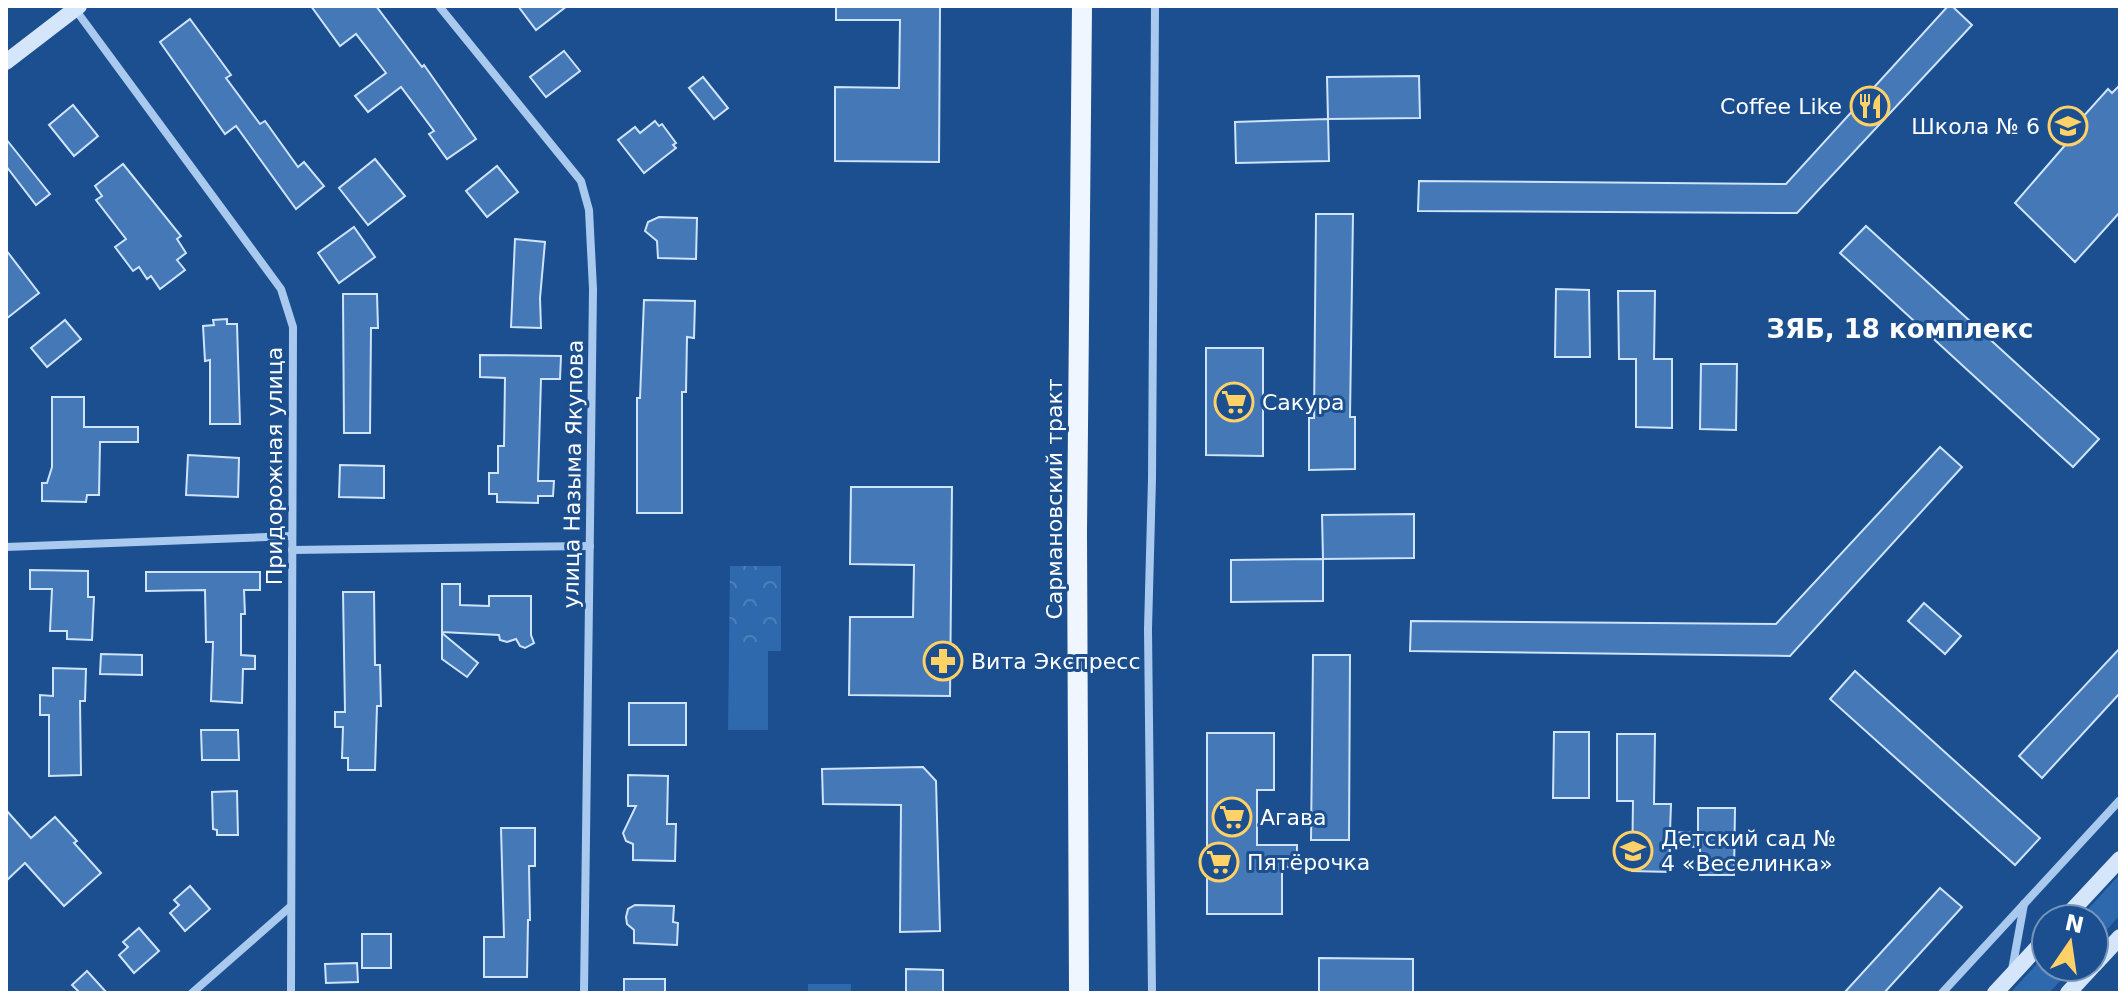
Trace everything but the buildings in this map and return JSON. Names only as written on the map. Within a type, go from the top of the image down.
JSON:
[{"type":"main road","name":"Сармановский тракт","points":[[1079,993],[1077,517],[1082,6]]},
{"type":"main road","points":[[6,62],[77,8]]},
{"type":"main road","points":[[2079,903],[2120,859]]},
{"type":"main road","points":[[1995,993],[2030,955]]},
{"type":"street","name":"улица Назыма Якупова","points":[[439,6],[581,181],[589,210],[593,289],[584,993]]},
{"type":"street","points":[[1152,993],[1148,629],[1155,6]]},
{"type":"street","name":"Придорожная улица","points":[[77,8],[281,289],[293,327],[291,993]]},
{"type":"street","points":[[6,547],[292,536]]},
{"type":"street","points":[[292,550],[590,546]]},
{"type":"street","points":[[1942,993],[2120,800]]},
{"type":"street","points":[[2011,975],[2025,904]]},
{"type":"street","points":[[192,993],[290,907]]},
{"type":"green space","points":[[730,566],[781,566],[781,651],[729,651]]},
{"type":"green space","points":[[729,651],[768,651],[768,730],[728,730]]},
{"type":"green space","points":[[2120,874],[2120,915],[2110,926],[2110,903],[2094,903]]},
{"type":"green space","points":[[2030,971],[2030,983],[2058,983],[2049,993],[2010,993]]},
{"type":"green space","points":[[808,984],[851,984],[851,993],[808,993]]},
{"type":"place","name":"Coffee Like","points":[[1870,106]]},
{"type":"place","name":"Школа № 6","points":[[2068,126]]},
{"type":"place","name":"Сакура","points":[[1234,402]]},
{"type":"place","name":"Вита Экспресс","points":[[943,661]]},
{"type":"place","name":"Агава","points":[[1232,817]]},
{"type":"place","name":"Детский сад № 4 «Веселинка»","points":[[1633,851]]},
{"type":"place","name":"Пятёрочка","points":[[1219,862]]},
{"type":"district","name":"ЗЯБ, 18 комплекс","points":[[1900,329]]}]
